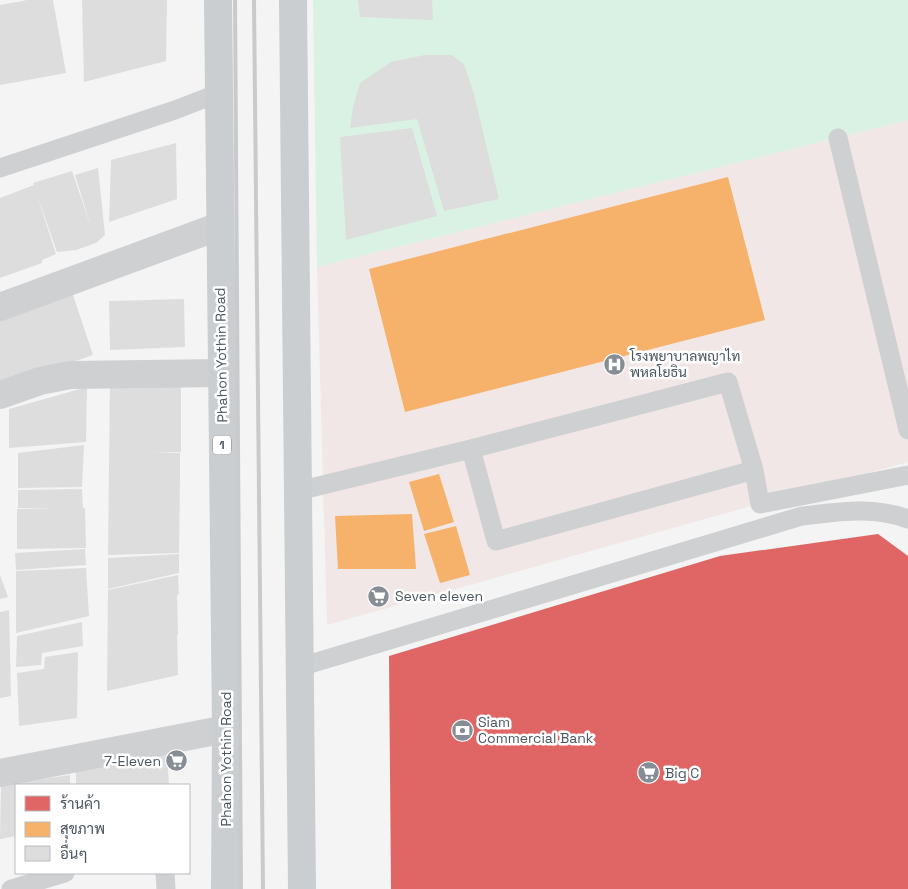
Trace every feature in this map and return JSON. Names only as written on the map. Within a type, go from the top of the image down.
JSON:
[{"type":"main road","name":"Phahon Yothin Road","points":[[218,0],[226,729],[225,889]]},
{"type":"main road","points":[[293,0],[302,889]]},
{"type":"street","points":[[0,307],[220,226]]},
{"type":"street","points":[[0,395],[70,374],[221,373]]},
{"type":"street","points":[[0,773],[226,729]]},
{"type":"lane","points":[[0,168],[175,110],[219,93]]},
{"type":"lane","points":[[838,138],[908,430]]},
{"type":"lane","points":[[298,491],[471,449],[728,382],[754,470],[760,504],[908,475]]},
{"type":"lane","points":[[471,449],[496,541],[754,470]]},
{"type":"lane","points":[[300,667],[802,516],[854,510],[897,515],[908,519]]},
{"type":"lane","points":[[11,889],[62,874]]},
{"type":"lane","points":[[165,874],[166,889]]},
{"type":"shaded area","name":"โรงพยาบาลพญาไท พหลโยธิน","points":[[908,120],[908,462],[327,625],[317,267]]},
{"type":"green space","points":[[313,0],[908,0],[908,120],[317,267]]},
{"type":"building: ร้านค้า","name":"Big C","points":[[878,534],[908,556],[908,889],[391,889],[389,656],[720,556]]},
{"type":"building: สุขภาพ","points":[[728,177],[765,320],[405,412],[369,269]]},
{"type":"building: สุขภาพ","points":[[439,474],[454,522],[424,531],[409,482]]},
{"type":"building: สุขภาพ","points":[[412,514],[416,569],[338,569],[335,516]]},
{"type":"building: สุขภาพ","points":[[456,526],[470,575],[440,583],[424,534]]},
{"type":"building: อื่นๆ","points":[[27,0],[53,0],[66,73],[0,85],[0,5]]},
{"type":"building: อื่นๆ","points":[[82,0],[167,0],[166,61],[84,82]]},
{"type":"building: อื่นๆ","points":[[358,0],[432,0],[433,20],[360,17]]},
{"type":"building: อื่นๆ","points":[[425,55],[452,55],[464,64],[474,94],[499,199],[444,211],[417,119],[350,128],[353,107],[360,83],[391,62]]},
{"type":"building: อื่นๆ","points":[[412,128],[437,216],[346,240],[340,137]]},
{"type":"building: อื่นๆ","points":[[176,143],[177,199],[109,222],[111,160]]},
{"type":"building: อื่นๆ","points":[[98,168],[105,235],[96,243],[76,250],[57,252],[36,192],[56,254],[42,260],[42,263],[0,278],[0,198],[34,185],[33,183],[72,171],[92,230],[75,175]]},
{"type":"building: อื่นๆ","points":[[71,289],[93,355],[0,387],[0,314]]},
{"type":"building: อื่นๆ","points":[[184,299],[185,347],[110,350],[109,301]]},
{"type":"building: อื่นๆ","points":[[181,377],[181,452],[152,453],[180,453],[179,553],[108,555],[110,379]]},
{"type":"building: อื่นๆ","points":[[87,387],[86,442],[9,448],[9,409]]},
{"type":"building: อื่นๆ","points":[[84,445],[82,487],[18,488],[18,453]]},
{"type":"building: อื่นๆ","points":[[82,489],[83,508],[85,508],[86,548],[17,549],[17,509],[56,508],[18,508],[18,490]]},
{"type":"building: อื่นๆ","points":[[85,549],[86,565],[16,570],[15,553]]},
{"type":"building: อื่นๆ","points":[[179,554],[179,573],[108,589],[108,558]]},
{"type":"building: อื่นๆ","points":[[86,568],[89,616],[16,633],[16,571]]},
{"type":"building: อื่นๆ","points":[[0,575],[8,597],[0,599]]},
{"type":"building: อื่นๆ","points":[[178,575],[178,675],[107,691],[108,590]]},
{"type":"building: อื่นๆ","points":[[9,610],[11,696],[0,698],[0,612]]},
{"type":"building: อื่นๆ","points":[[82,622],[83,646],[42,653],[41,665],[16,667],[17,636]]},
{"type":"building: อื่นๆ","points":[[78,652],[77,718],[19,726],[17,673],[44,669],[45,657]]},
{"type":"building: อื่นๆ","points":[[167,753],[169,784],[76,784],[76,770]]},
{"type":"building: อื่นๆ","points":[[70,775],[70,784],[15,784],[15,836],[0,839],[1,785]]},
{"type":"railway","points":[[235,0],[241,889]]},
{"type":"railway","points":[[254,0],[263,889]]},
{"type":"place","name":"โรงพยาบาลพญาไท พหลโยธิน","points":[[614,364]]},
{"type":"place","name":"Seven eleven","points":[[379,596]]},
{"type":"place","name":"Siam Commercial Bank","points":[[462,730]]},
{"type":"place","name":"7-Eleven","points":[[177,761]]},
{"type":"place","name":"Big C","points":[[649,773]]}]
